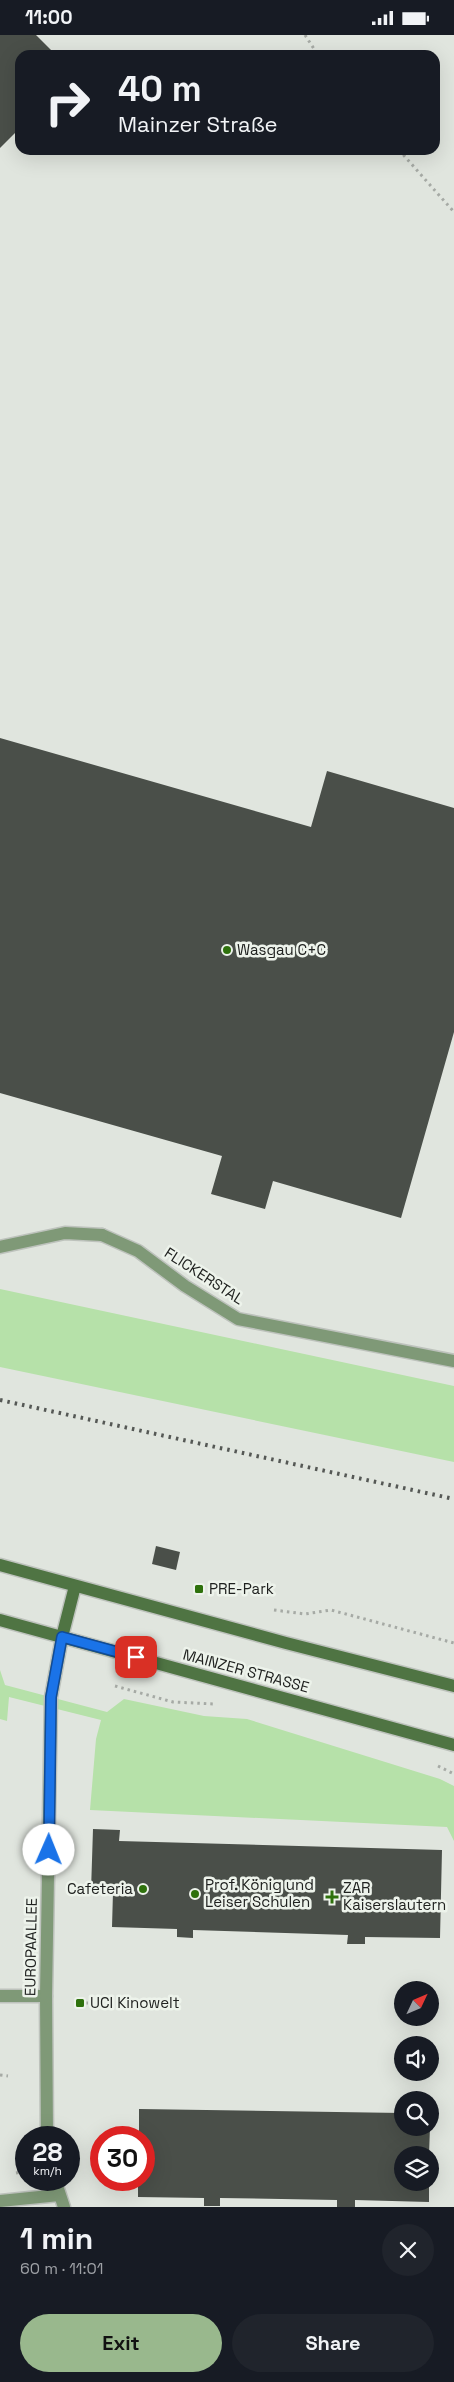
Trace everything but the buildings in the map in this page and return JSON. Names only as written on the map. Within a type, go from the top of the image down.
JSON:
[{"type":"main road","points":[[0,1565],[286,1643],[454,1686]]},
{"type":"main road","points":[[62,1637],[75,1586]]},
{"type":"main road","name":"MAINZER STRASSE","points":[[0,1621],[454,1745]]},
{"type":"street","name":"FLICKERSTAL","points":[[0,1247],[65,1233],[102,1235],[138,1251],[185,1287],[238,1319],[454,1361]]},
{"type":"street","name":"EUROPAALLEE","points":[[47,2126],[46,1996],[51,1697],[62,1637]]},
{"type":"street","points":[[0,1996],[46,1996]]},
{"type":"street","points":[[0,2201],[62,2201]]},
{"type":"path","points":[[305,35],[315,50]]},
{"type":"path","points":[[403,155],[454,212]]},
{"type":"path","points":[[274,1610],[305,1614],[331,1610],[454,1643]]},
{"type":"path","points":[[80,2003],[88,2003]]},
{"type":"path","points":[[0,2075],[8,2076]]},
{"type":"green space","points":[[0,1289],[454,1386],[454,1462],[0,1367]]},
{"type":"green space","points":[[0,1670],[5,1685],[107,1712],[124,1699],[204,1716],[247,1719],[440,1779],[454,1786],[454,1841],[447,1827],[90,1810],[96,1739],[101,1720],[9,1697],[7,1721],[0,1719]]},
{"type":"railway","points":[[0,1400],[454,1499]]},
{"type":"place","name":"Wasgau C+C","points":[[227,950]]},
{"type":"place","name":"PRE-Park","points":[[199,1589]]},
{"type":"place","name":"Cafeteria","points":[[143,1889]]},
{"type":"place","name":"Prof. König und Leiser Schulen","points":[[195,1894]]},
{"type":"place","name":"ZAR Kaiserslautern","points":[[332,1897]]},
{"type":"place","name":"UCI Kinowelt","points":[[80,2003]]},
{"type":"route","points":[[49,1850],[51,1697],[62,1637],[136,1657]]}]
